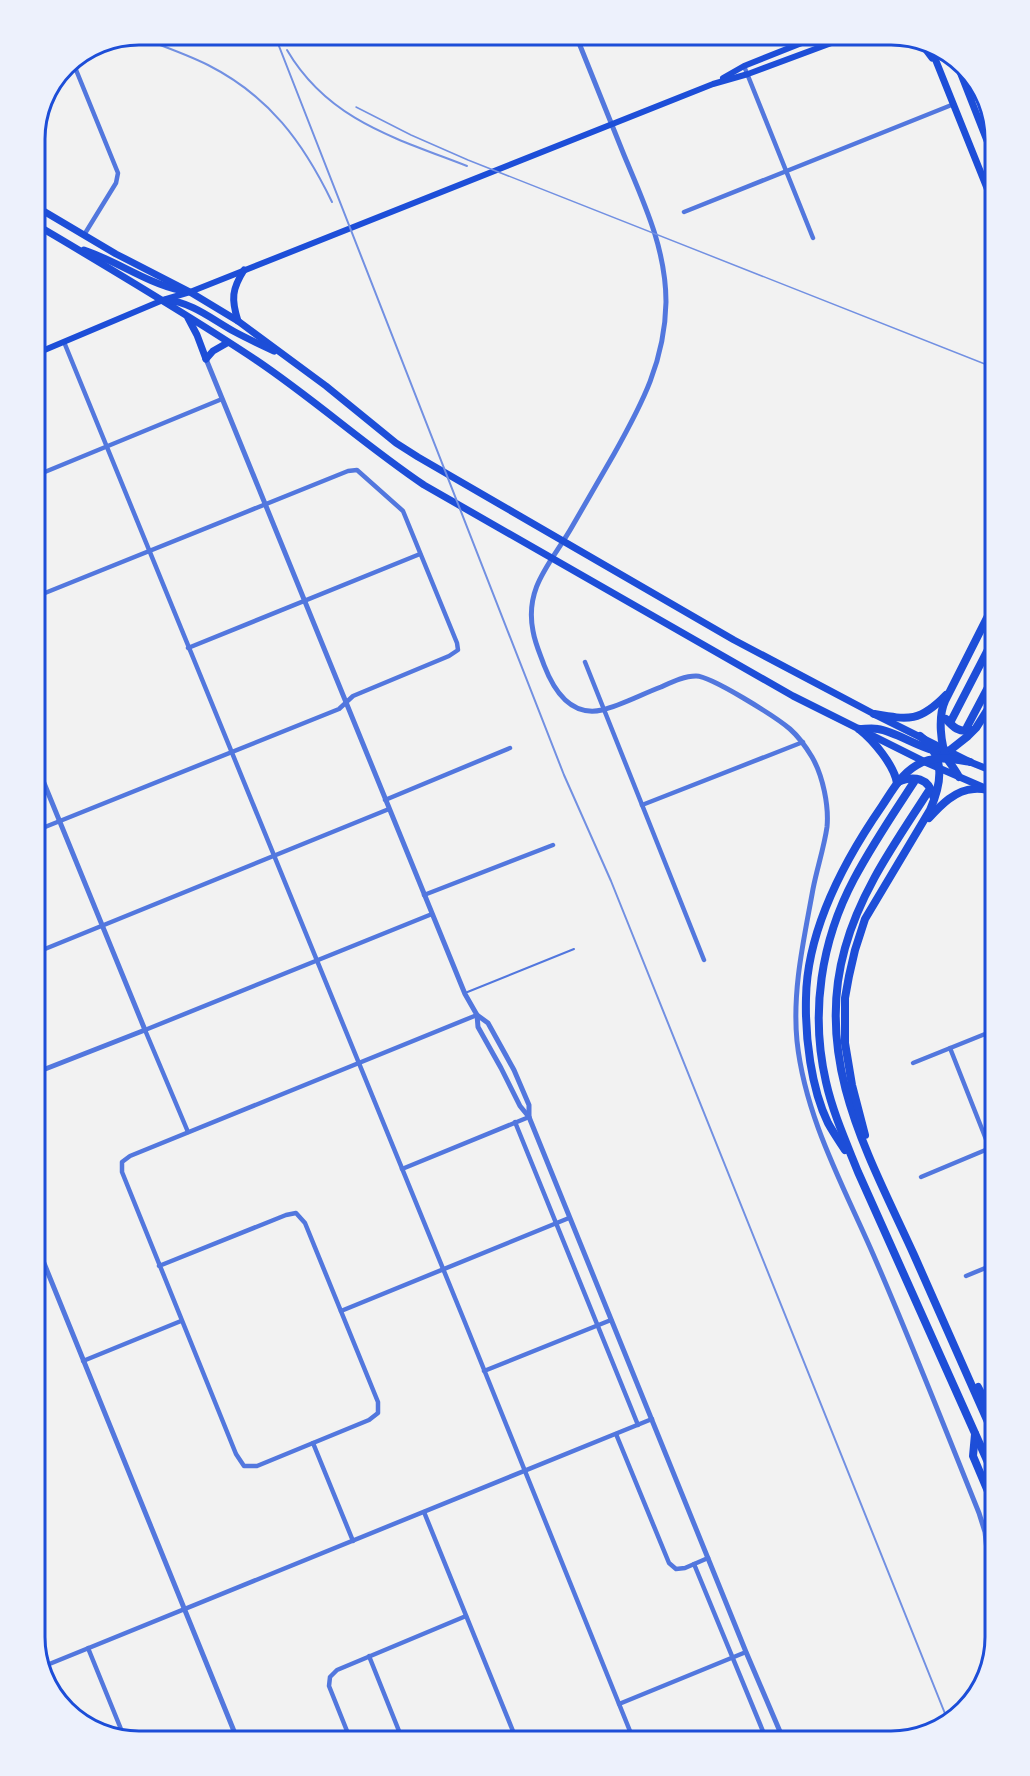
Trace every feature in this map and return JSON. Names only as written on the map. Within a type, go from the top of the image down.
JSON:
[{"type":"highway","points":[[959,777],[947,753],[941,730],[941,713],[985,624]]},
{"type":"highway","points":[[951,721],[985,657]]},
{"type":"highway","points":[[874,714],[902,718],[920,716],[931,710],[951,690]]},
{"type":"highway","points":[[967,727],[985,694]]},
{"type":"highway","points":[[941,713],[953,728],[969,731],[976,728]]},
{"type":"highway","points":[[858,1172],[828,1123],[817,1095],[811,1070],[806,996],[810,957],[832,893],[847,860],[897,783],[910,770],[947,753],[976,728],[985,714]]},
{"type":"highway","points":[[859,729],[878,729],[901,736],[936,759]]},
{"type":"highway","points":[[859,729],[892,768],[897,783]]},
{"type":"highway","points":[[873,1165],[847,1062],[844,1024],[845,998],[855,950],[865,920],[930,810],[940,784],[936,759],[927,742],[920,736]]},
{"type":"highway","points":[[947,753],[970,762]]},
{"type":"highway","points":[[897,783],[914,778],[923,781],[932,793],[930,810]]},
{"type":"highway","points":[[914,782],[854,879],[835,920],[823,966],[818,1016],[822,1060],[826,1084],[838,1123],[858,1172],[985,1454]]},
{"type":"highway","points":[[920,828],[946,801],[959,793],[975,788],[985,790]]},
{"type":"highway","points":[[928,792],[873,879],[862,901],[844,951],[838,986],[836,1036],[838,1064],[849,1106],[873,1165],[985,1414]]},
{"type":"highway","points":[[947,1330],[985,1400]]},
{"type":"highway","points":[[975,1433],[973,1456],[985,1483]]},
{"type":"main road","points":[[713,84],[744,66],[799,45]]},
{"type":"main road","points":[[45,350],[163,300],[190,292],[713,84],[748,74],[826,45]]},
{"type":"main road","points":[[929,53],[937,64]]},
{"type":"main road","points":[[934,55],[985,181]]},
{"type":"main road","points":[[962,78],[984,132]]},
{"type":"main road","points":[[45,212],[190,292],[258,334],[404,448],[734,640],[920,736],[947,753]]},
{"type":"main road","points":[[45,232],[163,300],[270,370],[424,485],[784,691],[925,762]]},
{"type":"main road","points":[[72,246],[97,254],[167,287],[190,292]]},
{"type":"main road","points":[[238,321],[233,296],[244,270]]},
{"type":"main road","points":[[163,300],[187,304],[235,332],[284,356]]},
{"type":"main road","points":[[187,317],[206,359],[213,351],[227,343]]},
{"type":"main road","points":[[936,759],[959,777],[985,787]]},
{"type":"main road","points":[[970,762],[985,768]]},
{"type":"street","points":[[580,45],[651,222],[663,266],[666,297],[663,336],[654,375],[639,409],[539,579],[532,601],[531,618],[536,645],[554,688],[571,705],[586,710],[604,709],[681,679],[702,676],[784,725],[802,742],[819,769],[827,824],[814,884],[797,991],[797,1039],[809,1103],[824,1144],[905,1328],[985,1532]]},
{"type":"street","points":[[744,66],[813,238]]},
{"type":"street","points":[[76,69],[118,173],[116,183],[84,235]]},
{"type":"street","points":[[971,99],[975,97]]},
{"type":"street","points":[[684,212],[954,104]]},
{"type":"street","points":[[64,342],[630,1731]]},
{"type":"street","points":[[206,359],[465,994],[477,1015],[488,1023],[514,1070],[529,1104],[529,1116]]},
{"type":"street","points":[[45,472],[222,399]]},
{"type":"street","points":[[45,593],[348,471],[361,471],[403,511],[457,643],[458,651],[353,696],[339,709],[45,827]]},
{"type":"street","points":[[188,648],[420,554]]},
{"type":"street","points":[[585,662],[704,960]]},
{"type":"street","points":[[642,805],[802,742]]},
{"type":"street","points":[[385,800],[510,748]]},
{"type":"street","points":[[45,786],[188,1132]]},
{"type":"street","points":[[45,949],[389,809]]},
{"type":"street","points":[[424,895],[553,845]]},
{"type":"street","points":[[45,1069],[432,914]]},
{"type":"street","points":[[159,1266],[286,1215],[297,1214],[305,1223],[341,1311],[378,1402],[378,1413],[369,1420],[257,1466],[244,1466],[236,1454],[159,1266],[122,1172],[122,1162],[130,1156],[477,1015]]},
{"type":"street","points":[[477,1015],[478,1027],[520,1106],[529,1116],[779,1731]]},
{"type":"street","points":[[913,1063],[985,1034]]},
{"type":"street","points":[[950,1048],[985,1129]]},
{"type":"street","points":[[402,1169],[529,1116]]},
{"type":"street","points":[[514,1122],[638,1425]]},
{"type":"street","points":[[921,1177],[985,1150]]},
{"type":"street","points":[[341,1311],[569,1218]]},
{"type":"street","points":[[45,1267],[234,1731]]},
{"type":"street","points":[[966,1276],[985,1268]]},
{"type":"street","points":[[484,1371],[611,1320]]},
{"type":"street","points":[[84,1361],[182,1321]]},
{"type":"street","points":[[49,1664],[652,1419]]},
{"type":"street","points":[[616,1434],[669,1563],[676,1569],[685,1568],[708,1558]]},
{"type":"street","points":[[313,1443],[352,1541]]},
{"type":"street","points":[[424,1512],[513,1731]]},
{"type":"street","points":[[694,1564],[762,1731]]},
{"type":"street","points":[[347,1731],[329,1686],[330,1677],[337,1670],[466,1616]]},
{"type":"street","points":[[88,1648],[121,1729]]},
{"type":"street","points":[[619,1704],[746,1652]]},
{"type":"street","points":[[369,1656],[400,1731]]},
{"type":"lane","points":[[465,994],[573,949]]},
{"type":"tram line","points":[[356,107],[468,160],[985,364]]},
{"type":"railway","points":[[160,45],[208,65],[230,77],[266,106],[296,140],[332,202]]},
{"type":"railway","points":[[279,45],[564,775],[611,881],[945,1714]]},
{"type":"railway","points":[[287,50],[322,94],[343,110],[389,135],[467,166]]}]
